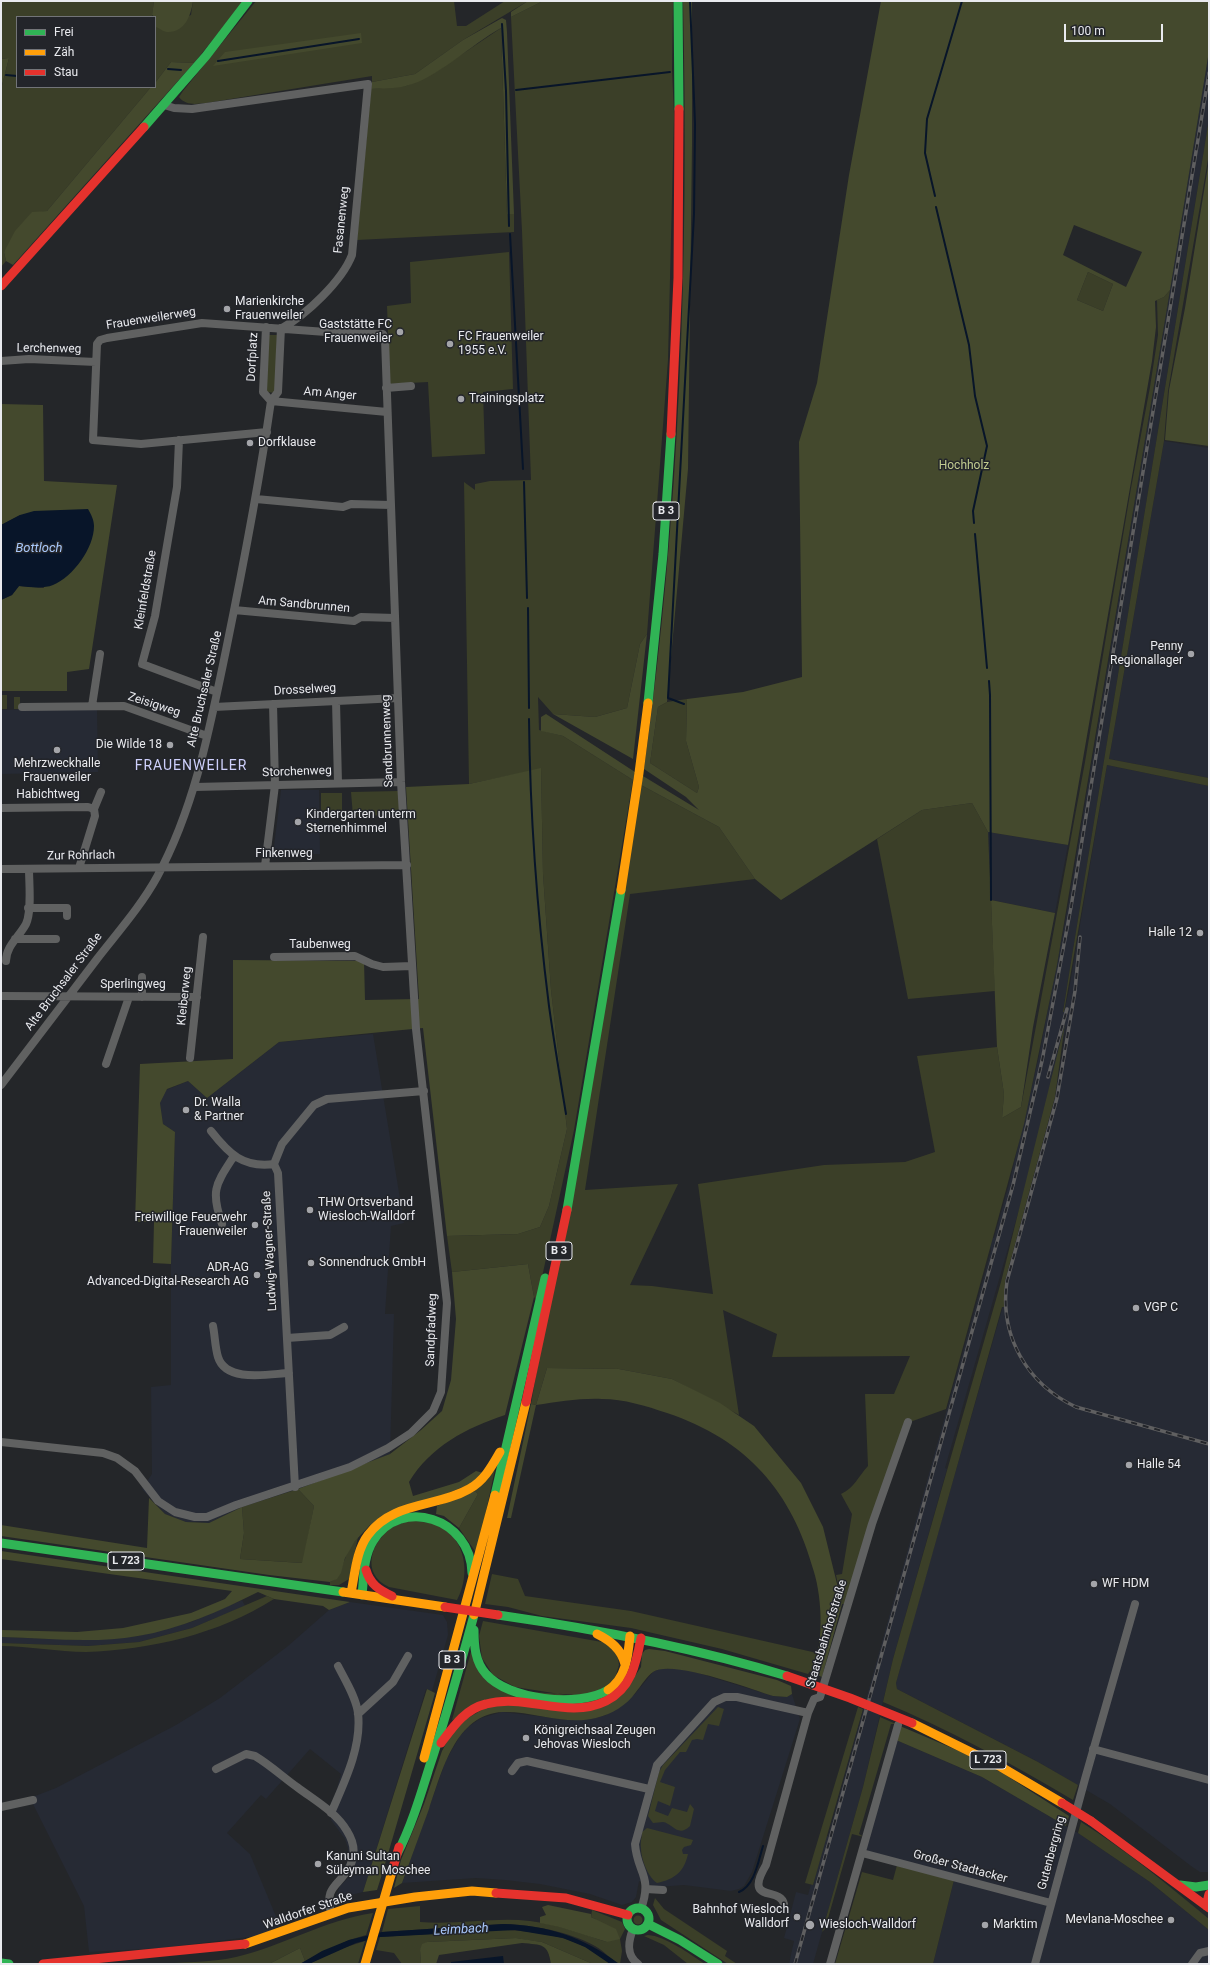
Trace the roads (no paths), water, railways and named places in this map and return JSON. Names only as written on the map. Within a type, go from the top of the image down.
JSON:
[{"type":"main road","points":[[1,286],[164,105],[206,56],[248,1]]},
{"type":"main road","name":"B 3","points":[[396,1854],[406,1837],[435,1749],[474,1617],[516,1446],[551,1290],[576,1158],[644,740],[659,597],[670,464],[677,334],[680,204],[678,1]]},
{"type":"main road","name":"B 3","points":[[365,1964],[472,1588],[511,1429],[560,1209],[599,1016]]},
{"type":"main road","points":[[351,1593],[361,1550],[373,1528],[387,1516],[400,1510],[454,1497],[476,1485],[495,1463],[511,1429]]},
{"type":"main road","points":[[362,1595],[365,1567],[373,1542],[385,1528],[400,1519],[421,1516],[437,1520],[452,1529],[461,1538],[468,1549],[472,1564],[472,1588]]},
{"type":"main road","name":"L 723","points":[[1,1543],[498,1615],[641,1638],[721,1656],[787,1676],[850,1698],[912,1722],[975,1753],[1091,1821],[1208,1906]]},
{"type":"main road","points":[[365,1567],[367,1576],[373,1585],[398,1600]]},
{"type":"main road","points":[[474,1617],[476,1654],[480,1666],[489,1677],[500,1686],[513,1691],[538,1696],[586,1700],[596,1697],[612,1688],[619,1680],[625,1666],[630,1636]]},
{"type":"main road","points":[[587,1629],[614,1643],[620,1651],[625,1666]]},
{"type":"main road","points":[[435,1749],[439,1746],[457,1720],[479,1705],[499,1700],[575,1709],[586,1708],[604,1703],[621,1691],[629,1681],[633,1672],[641,1638]]},
{"type":"main road","points":[[1180,1886],[1196,1887],[1209,1885]]},
{"type":"main road","name":"Walldorfer Straße","points":[[43,1964],[240,1945],[265,1938],[331,1913],[380,1902],[472,1892],[566,1898],[628,1915]]},
{"type":"main road","points":[[1208,1906],[1209,1894]]},
{"type":"main road","points":[[641,1909],[648,1916],[648,1924],[642,1930],[633,1929],[628,1925],[628,1915],[633,1910],[641,1909]]},
{"type":"main road","points":[[648,1924],[680,1940],[718,1964]]},
{"type":"main road","points":[[1,1963],[9,1964]]},
{"type":"street","name":"Fasanenweg","points":[[164,105],[174,108],[198,109],[368,84],[352,255],[346,268],[337,280],[300,317],[281,328]]},
{"type":"street","name":"Frauenweilerweg","points":[[266,327],[202,323],[100,340],[97,344],[93,440],[127,444],[267,432]]},
{"type":"street","name":"Dorfplatz","points":[[272,401],[264,392],[266,327],[281,328]]},
{"type":"street","name":"Sandbrunnenweg","points":[[281,328],[340,333],[376,332],[383,334],[385,338],[401,782],[416,1029],[424,1091]]},
{"type":"street","points":[[267,432],[272,401],[278,392],[281,328]]},
{"type":"street","name":"Lerchenweg","points":[[1,361],[29,359],[96,362]]},
{"type":"street","points":[[386,388],[411,386]]},
{"type":"street","name":"Am Anger","points":[[272,401],[387,412]]},
{"type":"street","name":"Alte Bruchsaler Straße","points":[[1,1086],[140,903],[162,867],[177,832],[194,787],[214,707],[256,499],[267,432]]},
{"type":"street","name":"Kleinfeldstraße","points":[[178,440],[177,487],[155,616],[142,664],[217,692]]},
{"type":"street","points":[[256,499],[343,508],[351,504],[391,505]]},
{"type":"street","name":"Am Sandbrunnen","points":[[234,610],[354,622],[361,617],[395,618]]},
{"type":"street","points":[[92,706],[100,654]]},
{"type":"street","name":"Drosselweg","points":[[214,707],[398,698]]},
{"type":"street","points":[[336,701],[338,783]]},
{"type":"street","points":[[265,866],[274,785],[273,704]]},
{"type":"street","name":"Zeisigweg","points":[[22,707],[120,706],[131,708],[207,736]]},
{"type":"street","name":"Storchenweg","points":[[194,787],[401,782]]},
{"type":"street","name":"Habichtweg","points":[[79,868],[95,816],[94,809],[101,792]]},
{"type":"street","name":"Habichtweg","points":[[1,808],[88,807],[94,809]]},
{"type":"street","name":"Finkenweg","points":[[162,867],[407,866]]},
{"type":"street","name":"Zur Rohrlach","points":[[1,869],[162,867]]},
{"type":"street","points":[[6,961],[6,953],[26,924],[29,868]]},
{"type":"street","points":[[28,908],[67,908],[67,916]]},
{"type":"street","name":"Kleiberweg","points":[[190,1058],[198,997],[203,937]]},
{"type":"street","points":[[15,939],[56,939]]},
{"type":"street","name":"Taubenweg","points":[[274,957],[355,956],[372,964],[383,967],[412,966]]},
{"type":"street","points":[[142,977],[142,997]]},
{"type":"street","name":"Sperlingweg","points":[[1,996],[198,997]]},
{"type":"street","points":[[106,1064],[129,997]]},
{"type":"street","points":[[211,1131],[222,1145],[234,1156],[249,1164],[263,1166],[274,1164],[282,1144],[314,1105],[327,1100],[424,1091]]},
{"type":"street","name":"Sandpfadweg","points":[[295,1486],[350,1467],[388,1448],[411,1433],[433,1411],[441,1392],[447,1303],[424,1091]]},
{"type":"street","points":[[222,1224],[215,1206],[216,1189],[219,1178],[234,1156]]},
{"type":"street","name":"Ludwig-Wagner-Straße","points":[[274,1164],[278,1173],[295,1486]]},
{"type":"street","points":[[213,1326],[218,1358],[227,1369],[244,1376],[289,1373]]},
{"type":"street","points":[[287,1338],[330,1335],[344,1327]]},
{"type":"street","name":"Staatsbahnhofstraße","points":[[784,1904],[780,1897],[763,1892],[759,1887],[759,1881],[766,1864],[808,1713],[814,1699],[820,1697],[872,1524],[908,1422]]},
{"type":"street","points":[[1,1442],[83,1449],[103,1453],[117,1458],[134,1471],[158,1501],[175,1512],[195,1517],[207,1517],[295,1486]]},
{"type":"street","name":"Gutenbergring","points":[[1035,1964],[1093,1749],[1135,1604]]},
{"type":"street","points":[[358,1714],[393,1682],[408,1656]]},
{"type":"street","points":[[331,1813],[355,1751],[358,1714],[354,1701],[338,1666]]},
{"type":"street","points":[[641,1909],[646,1889],[645,1875],[636,1856],[635,1844],[657,1765],[663,1757],[714,1702],[720,1699],[737,1697],[808,1713]]},
{"type":"street","points":[[830,1964],[898,1725]]},
{"type":"street","points":[[1093,1749],[1209,1780]]},
{"type":"street","points":[[216,1769],[246,1754],[255,1756],[331,1813],[347,1831],[354,1851],[350,1866],[330,1893],[328,1900],[331,1913]]},
{"type":"street","points":[[512,1771],[518,1763],[527,1761],[650,1789]]},
{"type":"street","points":[[1,1807],[33,1800]]},
{"type":"street","name":"Großer Stadtacker","points":[[862,1853],[1051,1903]]},
{"type":"street","points":[[646,1889],[663,1890]]},
{"type":"street","points":[[633,1929],[629,1944],[630,1955],[634,1963]]},
{"type":"street","points":[[1192,1964],[1200,1953],[1209,1951]]},
{"type":"water","name":"Bottloch","points":[[88,509],[94,526],[93,535],[86,552],[75,569],[68,576],[53,585],[41,587],[19,586],[12,595],[1,600],[1,525],[20,515],[34,511]]},
{"type":"water","name":"Leimbach","points":[[503,1924],[535,1927],[564,1934],[592,1946],[619,1964],[610,1964],[585,1947],[563,1938],[515,1930],[380,1937],[356,1943],[309,1964],[300,1964],[322,1951],[349,1940],[382,1932]]},
{"type":"water","points":[[503,1956],[504,1964],[451,1964],[451,1962]]},
{"type":"waterway","points":[[684,704],[668,698],[694,214],[695,124],[690,1]]},
{"type":"waterway","points":[[935,196],[925,153],[927,119],[962,1]]},
{"type":"waterway","points":[[502,24],[506,91],[509,226]]},
{"type":"waterway","points":[[218,61],[359,39]]},
{"type":"waterway","points":[[168,69],[181,70]]},
{"type":"waterway","points":[[516,90],[670,72]]},
{"type":"waterway","points":[[6,75],[16,76]]},
{"type":"waterway","points":[[936,207],[969,345],[975,396],[987,446],[973,511],[974,523]]},
{"type":"waterway","points":[[510,234],[523,469]]},
{"type":"waterway","points":[[524,482],[527,598]]},
{"type":"waterway","points":[[975,534],[987,668]]},
{"type":"waterway","points":[[528,608],[529,708]]},
{"type":"waterway","points":[[989,681],[991,900]]},
{"type":"waterway","points":[[529,719],[533,827],[541,934],[549,1006],[566,1114]]},
{"type":"waterway","points":[[739,1892],[744,1889],[752,1879],[763,1846]]},
{"type":"railway","points":[[795,1964],[1013,1185],[1042,1061],[1071,907],[1209,73]]},
{"type":"railway","points":[[1080,937],[1075,991],[1057,1098],[1007,1281],[1006,1301],[1012,1339],[1020,1356],[1031,1372],[1043,1385],[1076,1407],[1209,1444]]},
{"type":"railway","points":[[1048,1077],[1067,1009]]},
{"type":"place","name":"Marienkirche Frauenweiler","points":[[227,309]]},
{"type":"place","name":"Gaststätte FC Frauenweiler","points":[[400,332]]},
{"type":"place","name":"FC Frauenweiler 1955 e.V.","points":[[450,344]]},
{"type":"place","name":"Trainingsplatz","points":[[461,399]]},
{"type":"place","name":"Dorfklause","points":[[250,443]]},
{"type":"place","name":"Penny Regionallager","points":[[1191,654]]},
{"type":"place","name":"Die Wilde 18","points":[[170,745]]},
{"type":"place","name":"Mehrzweckhalle Frauenweiler","points":[[57,750]]},
{"type":"place","name":"Kindergarten unterm Sternenhimmel","points":[[298,822]]},
{"type":"place","name":"Halle 12","points":[[1200,933]]},
{"type":"place","name":"Dr. Walla & Partner","points":[[186,1110]]},
{"type":"place","name":"THW Ortsverband Wiesloch-Walldorf","points":[[310,1210]]},
{"type":"place","name":"Freiwillige Feuerwehr Frauenweiler","points":[[255,1225]]},
{"type":"place","name":"Sonnendruck GmbH","points":[[311,1263]]},
{"type":"place","name":"ADR-AG Advanced-Digital-Research AG","points":[[257,1275]]},
{"type":"place","name":"VGP C","points":[[1136,1308]]},
{"type":"place","name":"Halle 54","points":[[1129,1465]]},
{"type":"place","name":"WF HDM","points":[[1094,1584]]},
{"type":"place","name":"Königreichsaal Zeugen Jehovas Wiesloch","points":[[526,1738]]},
{"type":"place","name":"Kanuni Sultan Süleyman Moschee","points":[[318,1864]]},
{"type":"place","name":"Bahnhof Wiesloch Walldorf","points":[[797,1917]]},
{"type":"place","name":"Mevlana-Moschee","points":[[1171,1920]]},
{"type":"place","name":"Wiesloch-Walldorf","points":[[810,1925]]},
{"type":"place","name":"Marktim","points":[[985,1925]]},
{"type":"district","name":"FRAUENWEILER","points":[[191,766]]},
{"type":"park label","name":"Hochholz","points":[[964,466]]}]
